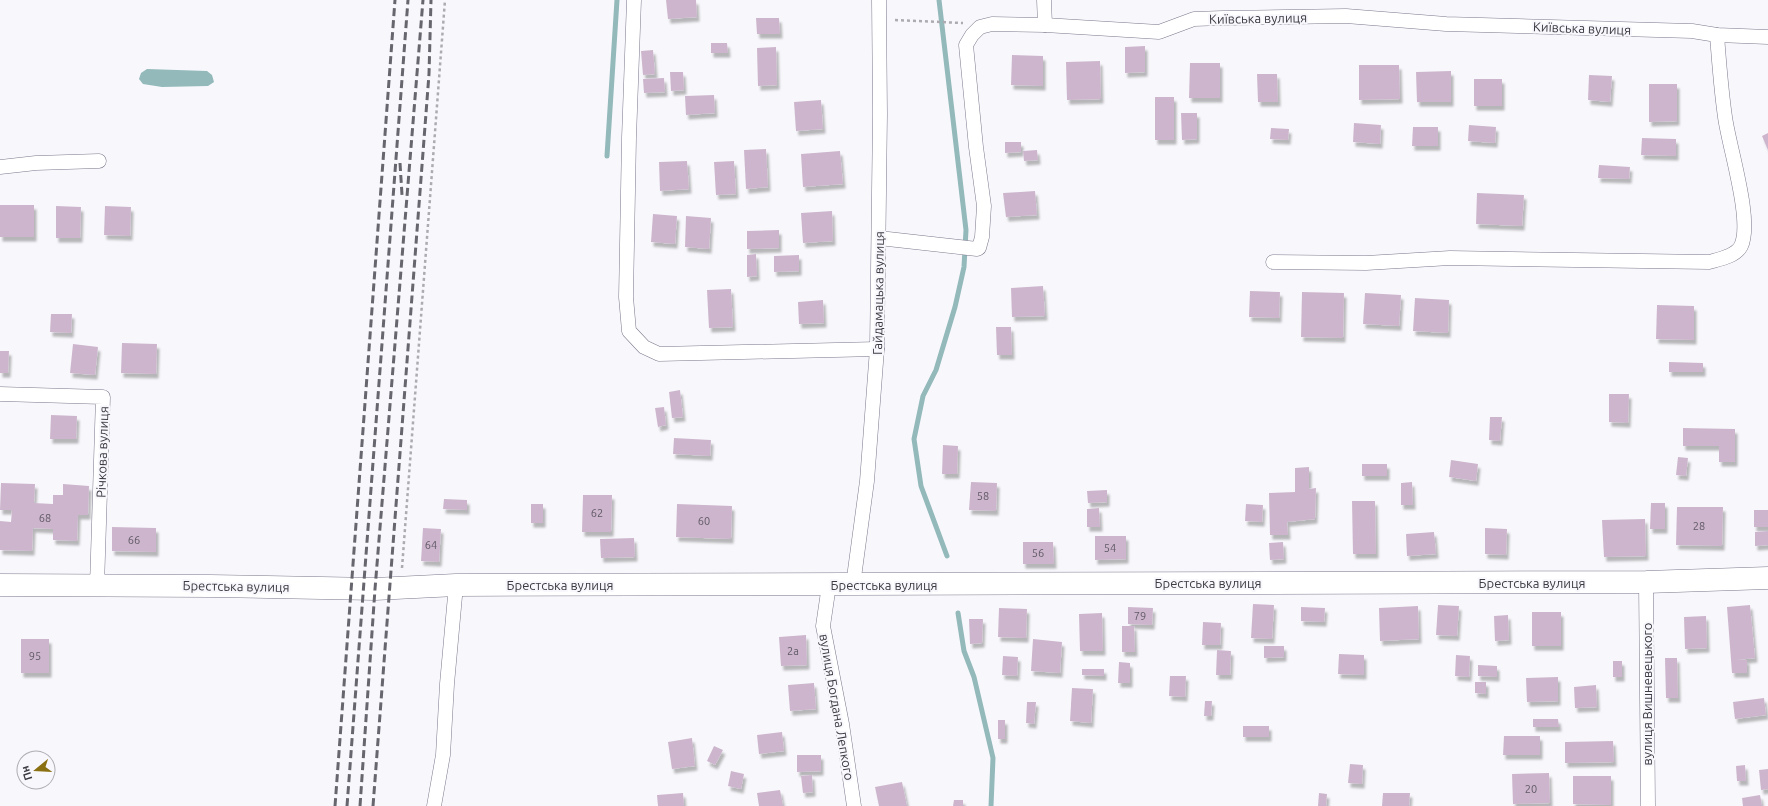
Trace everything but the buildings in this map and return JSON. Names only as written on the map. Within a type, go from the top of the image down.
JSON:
[{"type":"main road","name":"Брестська вулиця","points":[[0,585],[400,588],[456,585],[1646,582],[1768,578]]},
{"type":"street","points":[[634,0],[627,215],[626,297],[629,331],[644,347],[659,354],[877,349]]},
{"type":"street","name":"Гайдамацька вулиця","points":[[853,585],[868,481],[877,349],[879,238],[879,0]]},
{"type":"street","points":[[1044,0],[1045,25]]},
{"type":"street","name":"Київська вулиця","points":[[879,238],[977,249],[982,237],[984,206],[976,147],[966,45],[972,35],[980,28],[992,24],[1045,25],[1159,32],[1194,19],[1346,16],[1446,24],[1692,31],[1717,35],[1768,37]]},
{"type":"street","points":[[1273,262],[1366,263],[1450,258],[1709,262],[1728,257],[1740,247],[1745,231],[1744,211],[1725,118],[1717,35]]},
{"type":"street","points":[[0,167],[36,163],[99,161]]},
{"type":"street","name":"Річкова вулиця","points":[[0,394],[103,397],[97,586]]},
{"type":"street","name":"вулиця Вишневецького","points":[[1646,582],[1648,806]]},
{"type":"street","points":[[434,806],[443,755],[447,684],[456,585]]},
{"type":"street","name":"вулиця Богдана Лепкого","points":[[829,585],[823,626],[842,724],[854,806]]},
{"type":"path","points":[[400,588],[445,0]]},
{"type":"path","points":[[879,21],[907,20],[950,22]]},
{"type":"water","points":[[147,69],[207,71],[212,75],[214,82],[208,86],[162,87],[143,84],[139,79],[141,73]]},
{"type":"waterway","points":[[607,156],[617,0]]},
{"type":"waterway","points":[[939,0],[966,230],[964,267],[955,307],[936,370],[923,396],[914,439],[921,486],[947,556]]},
{"type":"waterway","points":[[958,613],[964,651],[974,677],[993,758],[991,806]]},
{"type":"railway","points":[[335,806],[395,0]]},
{"type":"railway","points":[[347,806],[408,0]]},
{"type":"railway","points":[[360,806],[375,589],[423,0]]},
{"type":"railway","points":[[373,806],[429,74],[431,0]]},
{"type":"railway","points":[[400,163],[402,195]]}]
